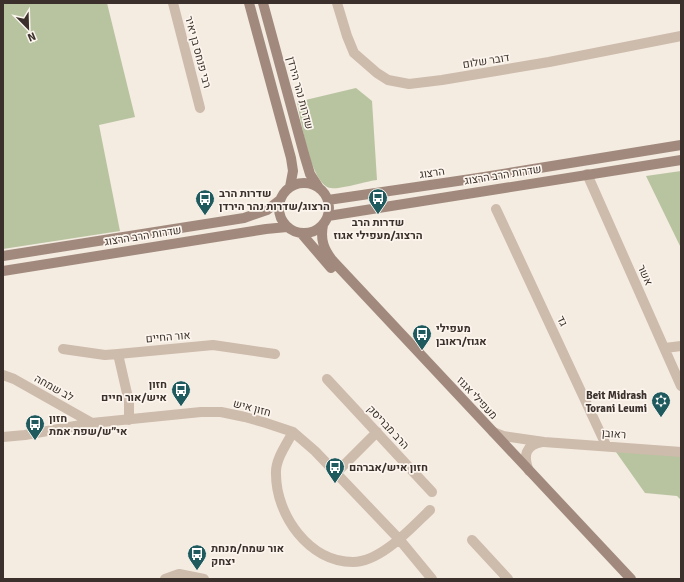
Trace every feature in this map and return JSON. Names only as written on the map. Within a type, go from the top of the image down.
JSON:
[{"type":"main road","points":[[249,3],[291,158],[293,171],[290,187],[280,200],[279,215],[286,227],[301,234],[313,232],[323,225],[328,216],[328,200],[319,188],[304,183],[290,187]]},
{"type":"main road","name":"שדרות נהר הירדן","points":[[263,3],[310,174],[319,188]]},
{"type":"main road","name":"הרצוג","points":[[328,200],[681,146]]},
{"type":"main road","name":"שדרות הרב הרצוג","points":[[328,216],[681,160]]},
{"type":"main road","name":"שדרות הרב הרצוג","points":[[3,256],[244,218],[267,210],[280,200]]},
{"type":"main road","name":"מעפילי אגוז","points":[[323,225],[322,242],[327,253],[630,579]]},
{"type":"main road","name":"שדרות הרב הרצוג","points":[[3,271],[286,227]]},
{"type":"main road","name":"מעפילי אגוז","points":[[301,234],[315,251],[622,579]]},
{"type":"street","name":"רבי פנחס בן יאיר","points":[[173,3],[200,108]]},
{"type":"street","name":"דובר שלום","points":[[337,3],[354,53],[377,73],[388,80],[409,84],[549,62],[681,36]]},
{"type":"street","name":"אשר","points":[[587,174],[681,386]]},
{"type":"street","name":"גד","points":[[496,209],[606,445]]},
{"type":"street","name":"אור החיים","points":[[63,349],[118,354],[213,345],[274,354]]},
{"type":"street","points":[[665,348],[681,346]]},
{"type":"street","points":[[118,354],[129,402],[130,420]]},
{"type":"street","name":"לב שמחה","points":[[3,375],[14,379],[92,423]]},
{"type":"street","name":"הרב מבריסק","points":[[327,378],[432,492]]},
{"type":"street","name":"חזון איש","points":[[3,437],[25,435],[92,423],[130,420],[179,413],[221,412],[246,417],[293,432],[337,472],[399,539],[430,578]]},
{"type":"street","points":[[293,432],[279,460],[276,474],[279,496],[287,519],[299,535],[315,548],[333,558],[353,562],[380,553],[399,539],[430,510]]},
{"type":"street","points":[[337,472],[377,432]]},
{"type":"street","name":"ראובן","points":[[492,432],[508,437],[544,442],[606,445],[681,452]]},
{"type":"street","name":"ראובן","points":[[530,472],[525,458],[527,450],[534,444],[544,442]]},
{"type":"street","points":[[472,540],[508,579]]},
{"type":"street","points":[[165,579],[179,574],[204,579]]},
{"type":"green space","points":[[3,3],[107,3],[135,117],[99,125],[120,231],[3,249]]},
{"type":"green space","points":[[356,88],[372,101],[377,180],[340,188],[331,188],[324,184],[313,165],[304,137],[297,102]]},
{"type":"green space","points":[[681,171],[681,248],[646,176]]},
{"type":"green space","points":[[616,452],[681,453],[681,500],[677,496],[645,493]]},
{"type":"place","name":"שדרות הרב הרצוג/מעפילי אגוז","points":[[378,215]]},
{"type":"place","name":"שדרות הרב הרצוג/שדרות נהר הירדן","points":[[205,216]]},
{"type":"place","name":"מעפילי אגוז/ראובן","points":[[422,351]]},
{"type":"place","name":"חזון איש/אור חיים","points":[[181,407]]},
{"type":"place","name":"Beit Midrash Torani Leumi","points":[[661,418]]},
{"type":"place","name":"חזון אי״ש/שפת אמת","points":[[35,441]]},
{"type":"place","name":"חזון איש/אברהם","points":[[335,484]]},
{"type":"place","name":"אור שמח/מנחת יצחק","points":[[197,571]]}]
